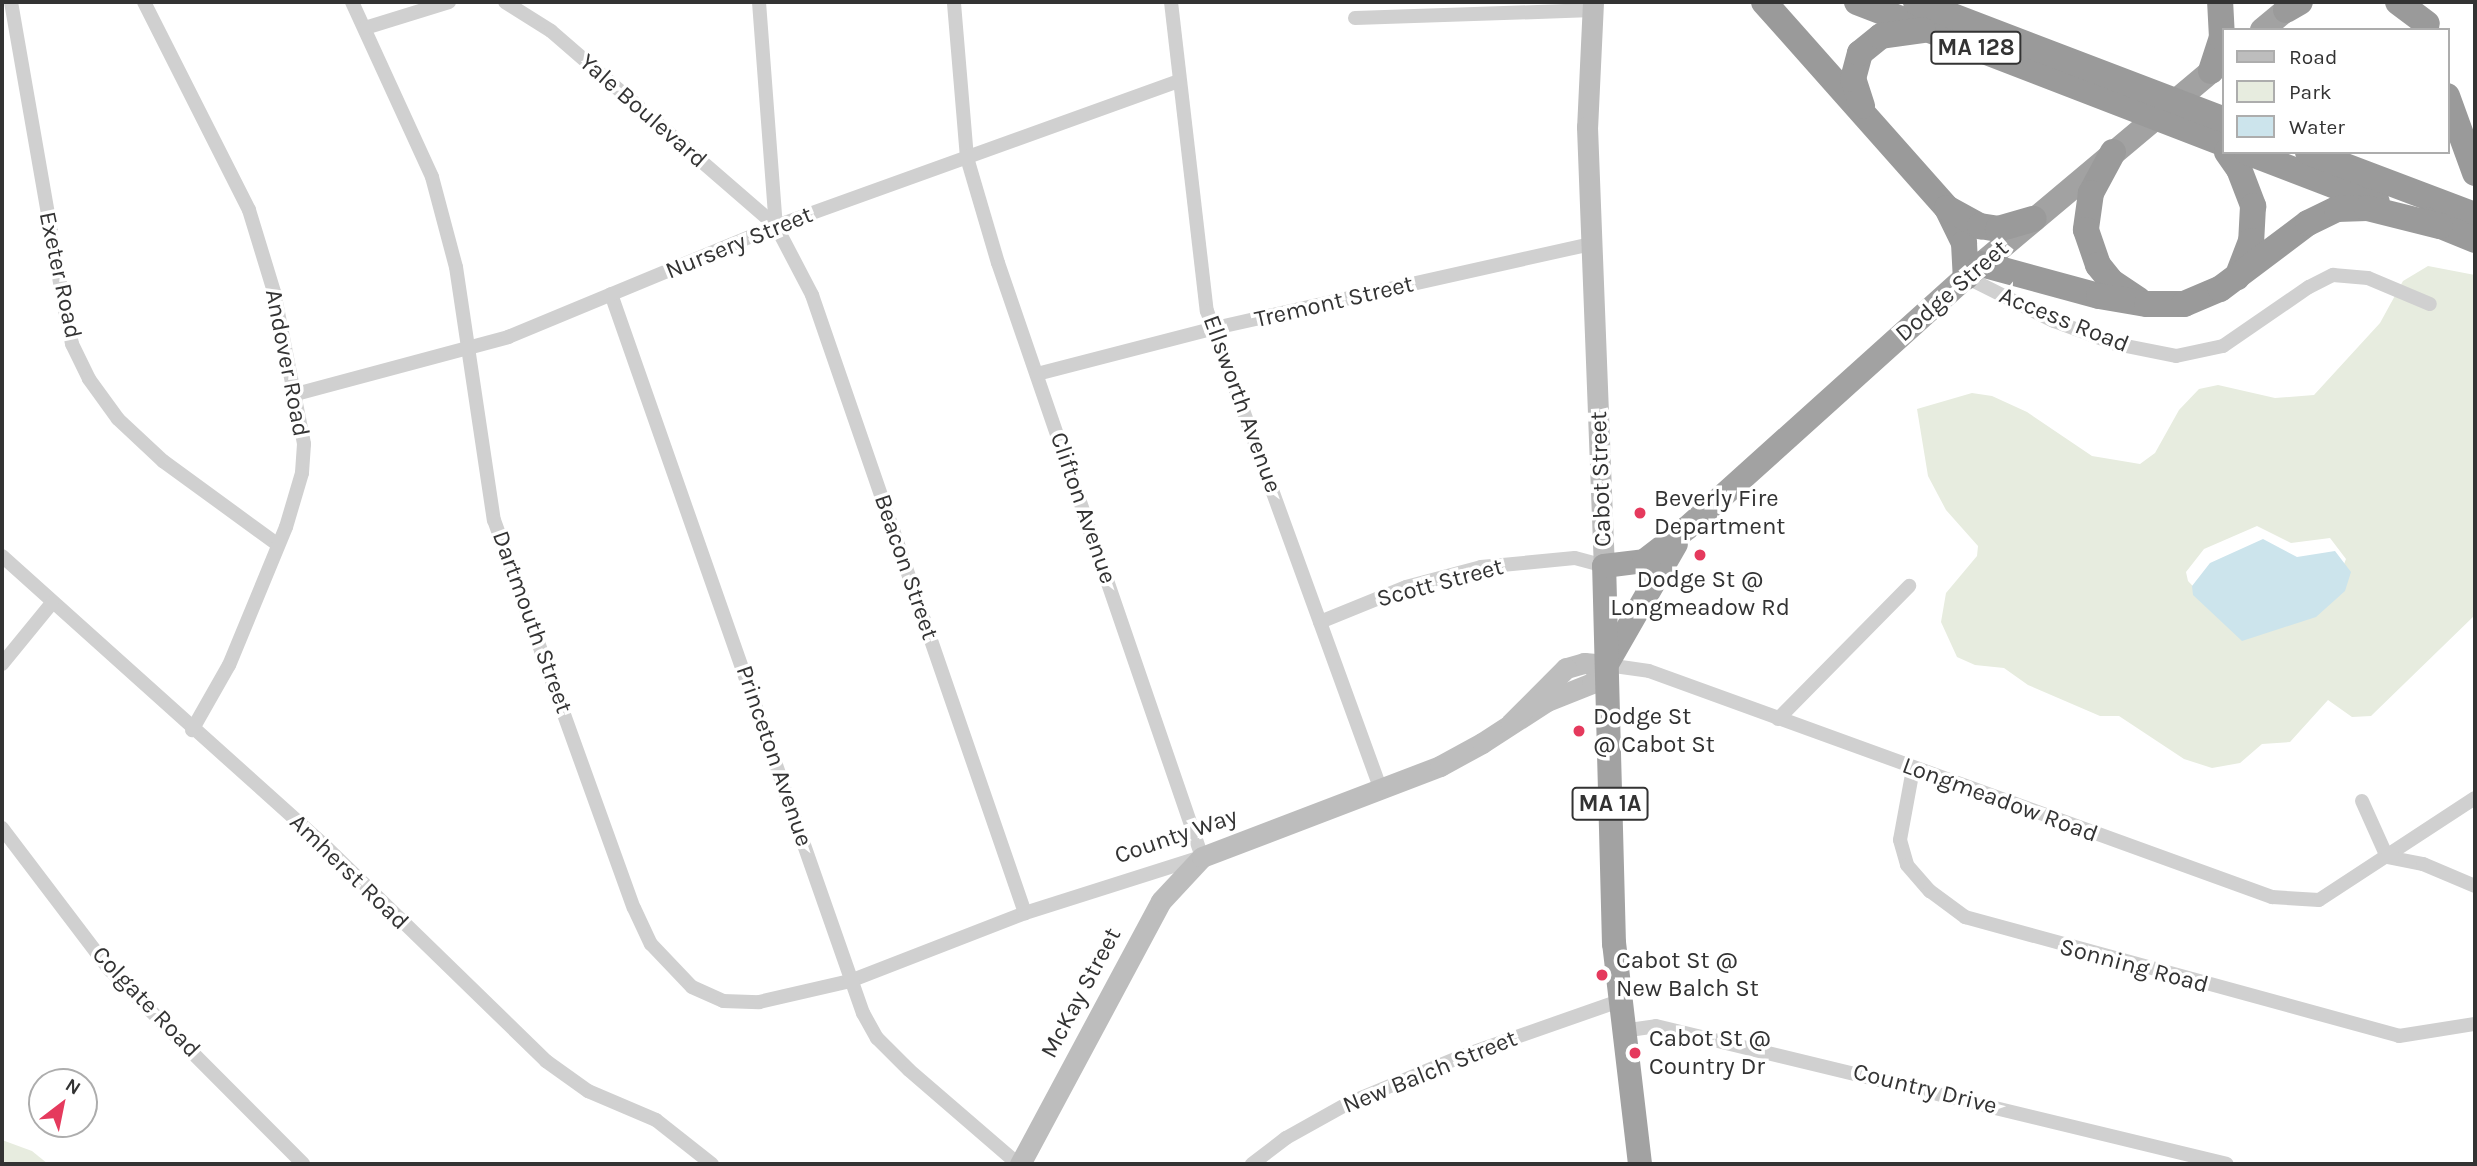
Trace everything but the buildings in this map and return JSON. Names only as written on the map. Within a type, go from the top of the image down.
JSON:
[{"type":"highway","points":[[1764,2],[1947,208],[1964,243],[1973,271],[2147,304],[2184,304],[2205,298],[2308,223],[2337,209],[2367,208],[2440,226]]},
{"type":"highway","name":"MA 128","points":[[1857,2],[1934,31],[2105,86]]},
{"type":"highway","name":"MA 128","points":[[1916,2],[2008,37],[2222,141]]},
{"type":"highway","points":[[1955,2],[2008,37]]},
{"type":"highway","points":[[2217,66],[2222,38],[2220,2]]},
{"type":"highway","points":[[2398,2],[2426,18]]},
{"type":"highway","points":[[2264,28],[2294,4]]},
{"type":"highway","points":[[1868,116],[1853,79],[1860,53],[1869,43],[1895,31],[1934,31]]},
{"type":"highway","name":"Dodge Street","points":[[1604,566],[1644,561],[1688,527],[1973,271],[2217,66]]},
{"type":"highway","points":[[2449,102],[2475,173]]},
{"type":"highway","points":[[2113,152],[2091,193],[2086,230],[2098,265],[2112,282],[2147,304]]},
{"type":"highway","points":[[2230,154],[2239,169],[2253,206],[2251,241],[2236,278]]},
{"type":"highway","points":[[2252,154],[2475,240]]},
{"type":"highway","points":[[2313,154],[2475,215]]},
{"type":"highway","points":[[1947,208],[1980,226],[1998,229],[2034,219]]},
{"type":"highway","name":"Dodge Street","points":[[1606,665],[1688,527]]},
{"type":"highway","name":"Cabot Street","points":[[1604,566],[1619,1001],[1640,1164]]},
{"type":"main road","name":"Cabot Street","points":[[1593,6],[1586,97],[1604,566]]},
{"type":"main road","name":"County Way","points":[[1202,857],[1453,760],[1511,723],[1566,668],[1584,663],[1606,665]]},
{"type":"main road","name":"McKay Street","points":[[1019,1164],[1161,901],[1202,857]]},
{"type":"street","name":"Exeter Road","points":[[11,2],[65,311],[72,344],[89,379],[118,419],[163,461],[278,545]]},
{"type":"street","name":"Andover Road","points":[[144,2],[249,210],[274,292],[304,444],[302,473],[278,545],[229,665],[192,730]]},
{"type":"street","name":"Dartmouth Street","points":[[352,2],[432,177],[456,267],[498,531],[634,908],[652,944],[692,987],[723,1001],[759,1002],[850,981]]},
{"type":"street","points":[[365,28],[449,2]]},
{"type":"street","name":"Yale Boulevard","points":[[505,2],[551,31],[776,226]]},
{"type":"street","points":[[759,2],[776,226]]},
{"type":"street","name":"Clifton Avenue","points":[[954,2],[967,159],[1037,374],[1202,857]]},
{"type":"street","name":"Ellsworth Avenue","points":[[1171,2],[1197,246],[1207,311],[1381,790]]},
{"type":"street","points":[[1355,18],[1593,6]]},
{"type":"street","name":"Nursery Street","points":[[296,394],[508,337],[776,226],[1179,81]]},
{"type":"street","name":"Beacon Street","points":[[776,226],[812,295],[1025,913]]},
{"type":"street","name":"Tremont Street","points":[[1037,374],[1215,328],[1592,244]]},
{"type":"street","name":"Access Road","points":[[1973,271],[2103,340],[2176,356],[2223,346],[2309,286],[2333,275],[2368,278],[2430,304]]},
{"type":"street","name":"Princeton Avenue","points":[[611,295],[693,520],[850,981],[877,1038],[1019,1164]]},
{"type":"street","name":"Amherst Road","points":[[2,556],[192,730],[322,843],[503,1023],[547,1061],[588,1091],[656,1120],[712,1164]]},
{"type":"street","name":"Scott Street","points":[[1320,622],[1406,587],[1480,567],[1575,558],[1604,566]]},
{"type":"street","points":[[1778,719],[1909,586]]},
{"type":"street","points":[[2,664],[52,603]]},
{"type":"street","name":"Longmeadow Road","points":[[1606,665],[1649,671],[2272,897],[2319,900],[2475,798]]},
{"type":"street","name":"Sonning Road","points":[[1913,769],[1900,840],[1907,865],[1930,891],[1965,917],[2399,1036],[2475,1024]]},
{"type":"street","points":[[2362,801],[2387,857],[2423,864],[2475,886]]},
{"type":"street","name":"Colgate Road","points":[[2,828],[108,969],[303,1164]]},
{"type":"street","name":"County Way","points":[[850,981],[1025,913],[1202,857]]},
{"type":"street","name":"New Balch Street","points":[[1252,1164],[1286,1138],[1349,1103],[1465,1055],[1619,1001]]},
{"type":"street","name":"Country Drive","points":[[1622,1031],[1656,1026],[2227,1164]]},
{"type":"green space","points":[[2428,266],[2475,275],[2475,615],[2371,716],[2352,717],[2328,700],[2290,742],[2262,744],[2240,763],[2212,768],[2184,759],[2119,716],[2100,716],[2028,685],[2004,668],[1975,665],[1957,657],[1941,622],[1946,593],[1977,556],[1978,546],[1946,510],[1928,476],[1917,409],[1972,393],[1992,396],[2027,412],[2092,456],[2140,464],[2155,453],[2179,410],[2199,389],[2218,385],[2275,398],[2314,395],[2380,323],[2403,281]],"holes":[[[2257,526],[2291,543],[2330,538],[2346,559],[2339,577],[2228,623],[2188,581],[2186,572],[2204,549]]]},
{"type":"green space","points":[[2,1140],[32,1151],[48,1164],[2,1164]]},
{"type":"water","points":[[2263,539],[2297,557],[2335,551],[2351,572],[2345,591],[2316,617],[2242,641],[2193,595],[2192,586],[2210,563]]},
{"type":"place","name":"Beverly Fire Department","points":[[1640,513]]},
{"type":"place","name":"Dodge St @ Longmeadow Rd","points":[[1700,555]]},
{"type":"place","name":"Dodge St @ Cabot St","points":[[1579,731]]},
{"type":"place","name":"Cabot St @ New Balch St","points":[[1602,975]]},
{"type":"place","name":"Cabot St @ Country Dr","points":[[1635,1053]]}]
